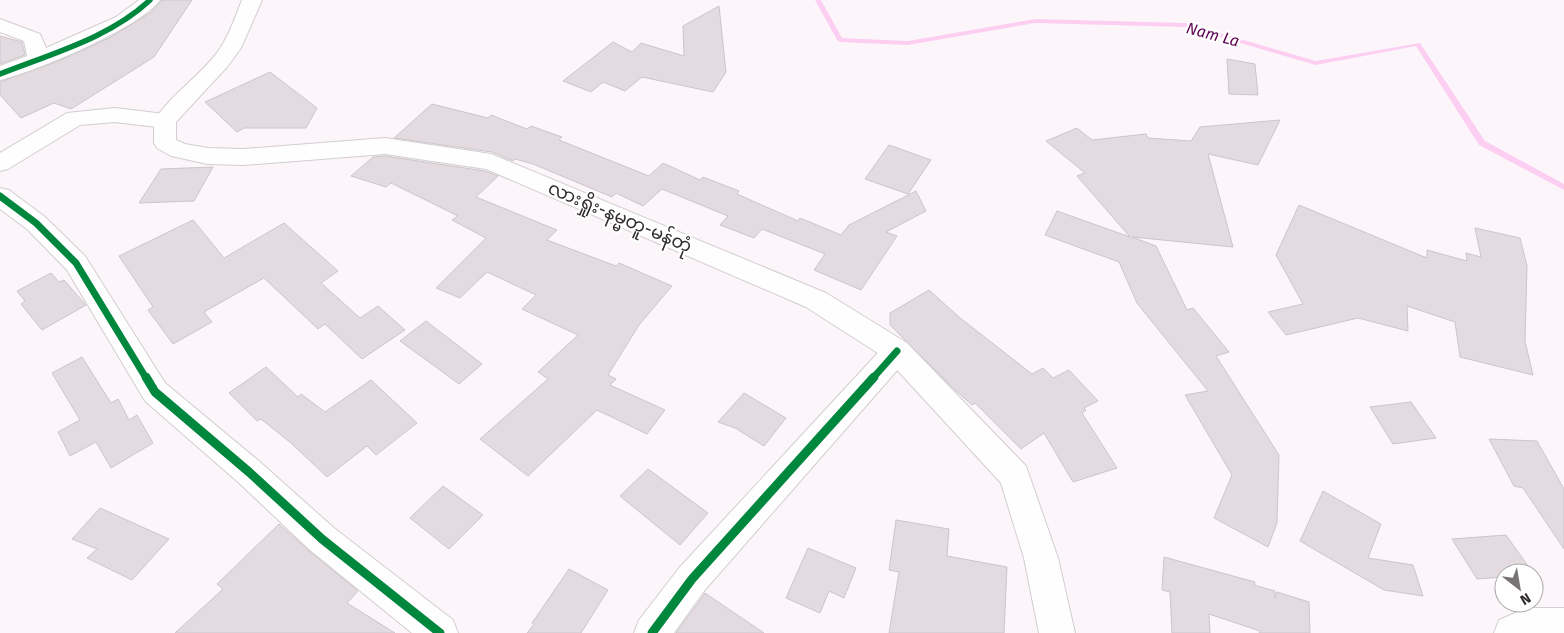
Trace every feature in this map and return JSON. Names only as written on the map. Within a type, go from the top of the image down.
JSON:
[{"type":"street","points":[[0,74],[105,29],[143,8],[150,0]]},
{"type":"street","points":[[4,152],[75,118],[115,115],[165,121],[220,63],[234,44],[252,0]]},
{"type":"street","points":[[0,25],[33,38],[38,58]]},
{"type":"street","name":"လားရှိုး-နမ္မတူ-မန်တုံ","points":[[165,121],[165,143],[179,151],[208,156],[242,157],[385,146],[490,162],[816,300],[897,351],[1015,476],[1041,558],[1057,633]]},
{"type":"street","points":[[0,196],[36,223],[76,263],[155,392],[249,472],[322,539],[440,633]]},
{"type":"street","points":[[652,633],[692,579],[897,351]]},
{"type":"street","points":[[1512,633],[1527,626],[1564,626]]},
{"type":"building","points":[[162,0],[192,0],[154,57],[71,109],[54,103],[21,118],[0,95],[0,82],[61,60],[111,37],[150,13]]},
{"type":"building","points":[[719,6],[726,72],[713,92],[642,77],[625,91],[603,82],[591,92],[563,81],[613,42],[632,52],[641,43],[684,56],[683,26]]},
{"type":"building","points":[[0,36],[22,42],[25,55],[0,64]]},
{"type":"building","points":[[1227,59],[1255,64],[1258,95],[1229,94]]},
{"type":"building","points":[[270,72],[317,108],[306,128],[244,128],[237,132],[205,102]]},
{"type":"building","points":[[432,104],[488,118],[491,115],[527,129],[531,126],[562,137],[559,140],[649,176],[663,163],[700,180],[703,177],[739,191],[737,194],[798,221],[800,218],[841,235],[849,225],[916,191],[926,211],[886,232],[897,236],[861,290],[814,270],[825,254],[762,229],[754,238],[720,225],[728,216],[662,189],[643,206],[616,193],[612,197],[533,164],[515,159],[513,161],[492,152],[394,138]]},
{"type":"building","points":[[1280,120],[1258,165],[1208,154],[1233,247],[1132,237],[1156,246],[1187,310],[1193,308],[1229,352],[1216,356],[1279,455],[1277,523],[1268,547],[1214,518],[1232,475],[1185,395],[1208,391],[1137,303],[1119,262],[1045,235],[1057,211],[1130,237],[1077,176],[1085,173],[1046,141],[1077,128],[1092,140],[1146,134],[1148,138],[1191,141],[1200,127]]},
{"type":"building","points":[[889,145],[931,160],[908,194],[865,179]]},
{"type":"building","points":[[385,156],[485,171],[498,176],[476,197],[557,230],[547,240],[616,266],[619,263],[672,286],[639,325],[608,375],[616,379],[610,385],[665,410],[647,434],[597,410],[528,476],[480,439],[548,379],[538,372],[578,335],[522,309],[536,295],[487,272],[460,298],[436,288],[486,238],[452,220],[458,216],[391,183],[386,187],[351,176],[373,157]]},
{"type":"building","points":[[213,167],[194,201],[139,203],[161,169]]},
{"type":"building","points":[[1299,205],[1427,258],[1427,250],[1467,261],[1466,253],[1481,257],[1475,228],[1520,238],[1527,266],[1525,341],[1533,375],[1460,357],[1455,322],[1407,306],[1408,331],[1358,318],[1286,335],[1268,312],[1303,304],[1276,255]]},
{"type":"building","points":[[193,220],[224,258],[284,223],[338,271],[321,283],[360,318],[378,306],[405,330],[362,359],[325,324],[318,329],[264,278],[204,312],[212,322],[173,344],[148,310],[153,307],[119,256]]},
{"type":"building","points":[[51,273],[59,282],[64,280],[86,305],[42,330],[21,304],[25,301],[17,291]]},
{"type":"building","points":[[929,290],[959,317],[1032,374],[1043,368],[1053,378],[1069,370],[1098,401],[1084,408],[1086,410],[1082,413],[1117,468],[1073,482],[1044,433],[1021,449],[975,403],[972,405],[955,390],[890,325],[890,313]]},
{"type":"building","points":[[426,321],[482,364],[459,384],[400,341]]},
{"type":"building","points":[[82,357],[111,403],[118,399],[129,420],[137,415],[153,443],[111,468],[96,442],[70,456],[58,432],[80,420],[52,373]]},
{"type":"building","points":[[266,367],[298,397],[301,394],[325,412],[371,380],[417,423],[376,455],[367,446],[327,477],[291,443],[261,419],[257,421],[229,393]]},
{"type":"building","points":[[744,393],[786,418],[764,446],[735,428],[718,422]]},
{"type":"building","points":[[1411,402],[1436,438],[1393,444],[1370,407]]},
{"type":"building","points":[[1489,439],[1537,441],[1564,489],[1564,549],[1523,488],[1514,486]]},
{"type":"building","points":[[648,469],[708,513],[680,545],[620,496]]},
{"type":"building","points":[[443,486],[483,515],[449,549],[410,518]]},
{"type":"building","points":[[1323,491],[1381,524],[1368,558],[1413,565],[1423,596],[1384,590],[1300,541]]},
{"type":"building","points":[[100,508],[169,539],[132,580],[87,558],[97,549],[72,539]]},
{"type":"building","points":[[896,520],[949,529],[947,556],[1007,567],[1004,633],[889,633],[899,572],[889,570]]},
{"type":"building","points":[[279,524],[358,591],[347,603],[395,633],[175,633],[223,589],[217,584]]},
{"type":"building","points":[[1506,535],[1526,563],[1494,563],[1494,578],[1477,579],[1452,539]]},
{"type":"building","points":[[808,548],[856,568],[844,598],[829,591],[820,613],[786,598]]},
{"type":"building","points":[[1164,557],[1255,582],[1254,585],[1275,591],[1275,598],[1277,592],[1309,602],[1310,633],[1259,633],[1260,631],[1209,614],[1210,633],[1172,633],[1170,592],[1162,590]]},
{"type":"building","points":[[569,569],[608,590],[581,633],[527,633],[534,624],[532,623]]},
{"type":"building","points":[[705,593],[764,633],[676,633]]},
{"type":"waterway","name":"Nam La","points":[[818,0],[840,40],[908,43],[1035,21],[1185,25],[1316,63],[1418,44],[1482,143],[1564,187]]},
{"type":"cycle path","points":[[0,74],[103,31],[123,21],[150,0]]},
{"type":"cycle path","points":[[0,196],[36,223],[76,263],[155,392],[249,472],[322,539],[440,633]]},
{"type":"cycle path","points":[[652,633],[692,579],[897,351]]}]
